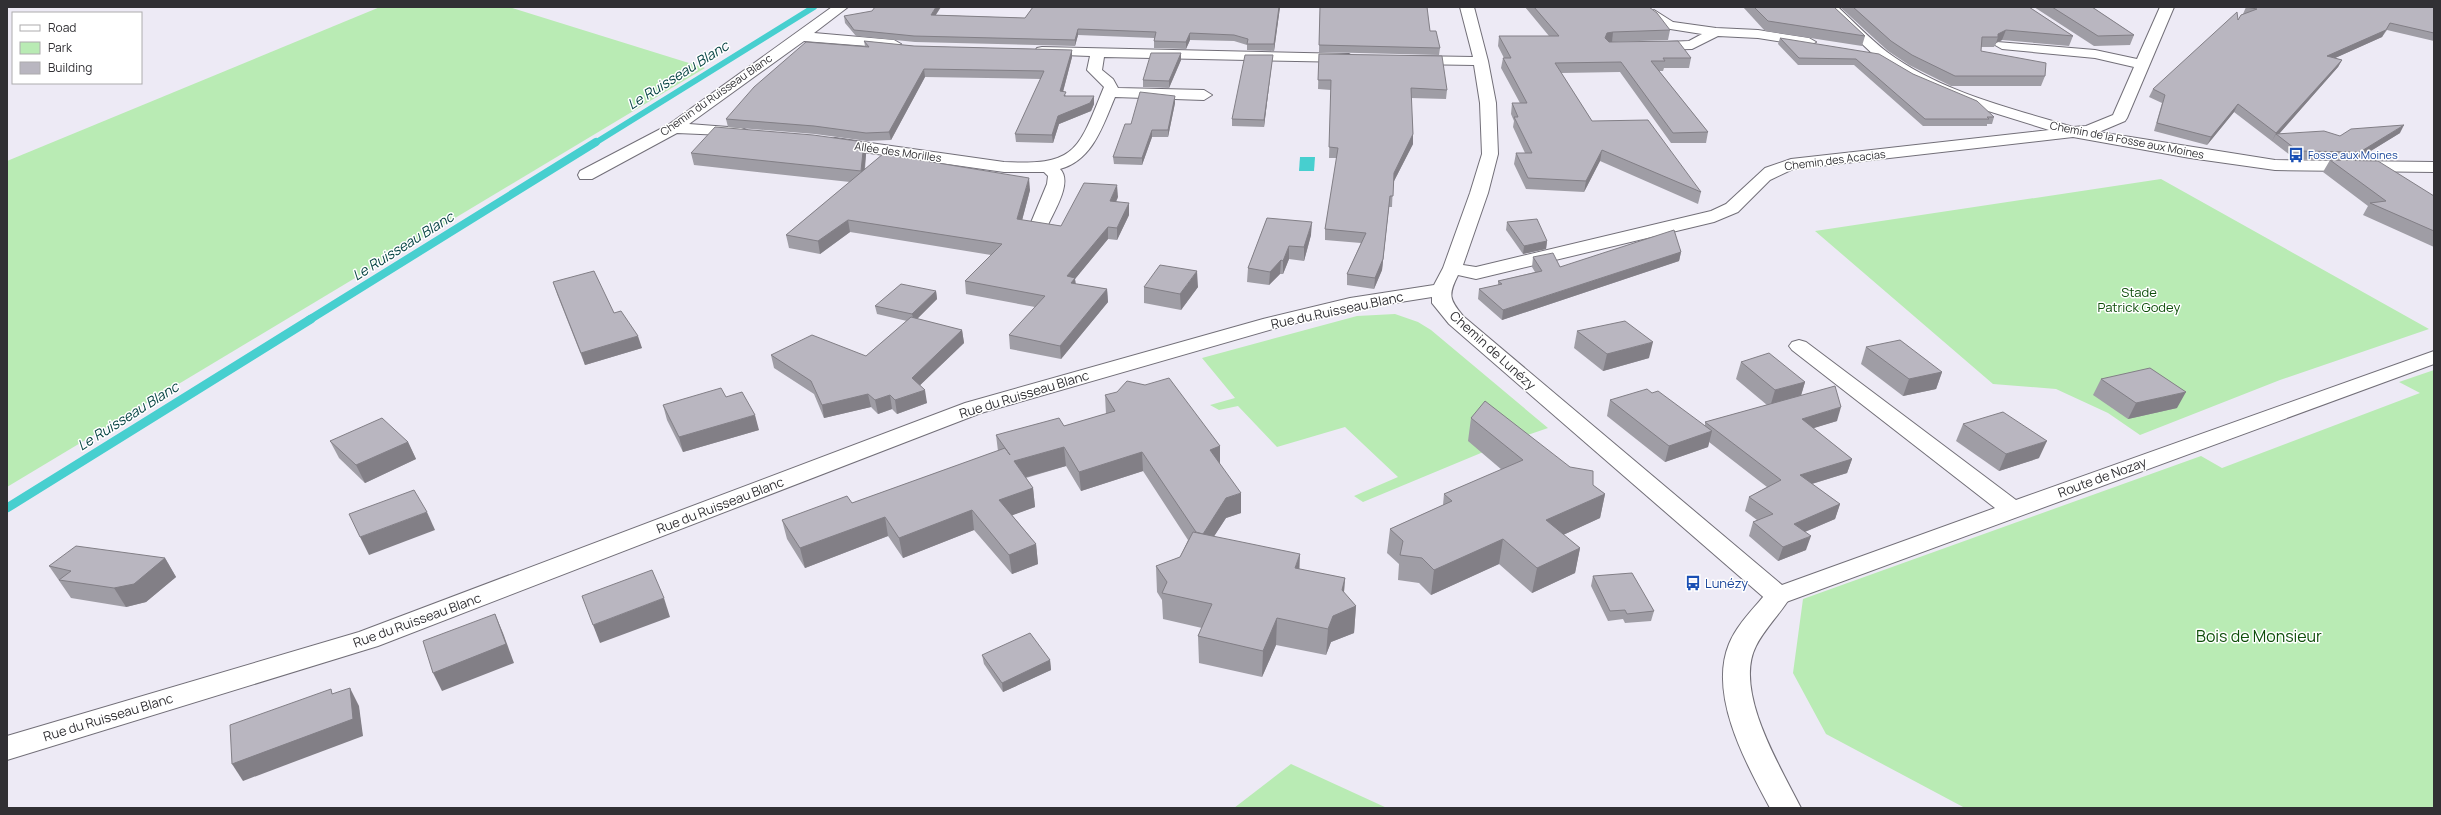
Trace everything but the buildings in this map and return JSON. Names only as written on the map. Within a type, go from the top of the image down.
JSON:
[{"type":"street","name":"Chemin du Ruisseau Blanc","points":[[586,175],[674,128],[841,7]]},
{"type":"street","points":[[1441,290],[1452,268],[1479,193],[1490,154],[1488,103],[1467,7]]},
{"type":"street","name":"Chemin de la Fosse aux Moines","points":[[1830,7],[1882,55],[1916,77],[1969,100],[2073,132],[2205,155],[2276,165],[2324,167],[2434,167]]},
{"type":"street","points":[[2073,132],[2089,130],[2119,118],[2167,7]]},
{"type":"street","points":[[1654,14],[1669,25],[1716,32],[1758,34],[1820,44]]},
{"type":"street","points":[[1634,46],[1692,45],[1716,32]]},
{"type":"street","points":[[799,36],[908,46]]},
{"type":"street","points":[[2073,39],[2095,54]]},
{"type":"street","points":[[2002,45],[2095,54],[2142,64]]},
{"type":"street","points":[[1030,50],[1361,58]]},
{"type":"street","points":[[1859,51],[1882,55]]},
{"type":"street","points":[[1099,52],[1094,63],[1094,71],[1098,76],[1108,81],[1112,87],[1109,92],[1204,95]]},
{"type":"street","points":[[1401,59],[1480,61]]},
{"type":"street","name":"Allée des Morilles","points":[[823,141],[1004,167],[1030,170],[1049,168],[1066,163],[1080,154],[1088,141],[1109,92]]},
{"type":"street","points":[[674,128],[755,134]]},
{"type":"street","name":"Chemin des Acacias","points":[[1452,268],[1476,273],[1708,218],[1730,210],[1746,196],[1767,172],[1791,164],[2073,132]]},
{"type":"street","points":[[1039,224],[1056,184],[1056,176],[1049,168]]},
{"type":"street","name":"Chemin de Lunézy","points":[[1441,290],[1442,303],[1456,320],[1775,598]]},
{"type":"street","name":"Rue du Ruisseau Blanc","points":[[7,748],[368,639],[973,408],[1270,323],[1350,304],[1441,290]]},
{"type":"street","points":[[1800,346],[2013,510]]},
{"type":"street","name":"Route de Nozay","points":[[1775,598],[2013,510],[2434,358]]},
{"type":"street","points":[[1775,598],[1751,629],[1740,649],[1736,670],[1748,732],[1767,775],[1786,808]]},
{"type":"green space","points":[[380,7],[509,7],[705,68],[7,487],[7,161]]},
{"type":"green space","name":"Stade Patrick Godey","points":[[2161,179],[2429,329],[2280,380],[2140,435],[2108,413],[2056,389],[1993,384],[1815,231]]},
{"type":"green space","points":[[1395,314],[1418,322],[1431,330],[1548,428],[1505,443],[1363,502],[1354,496],[1398,477],[1345,427],[1277,447],[1238,406],[1219,410],[1210,405],[1235,398],[1202,358],[1357,316]]},
{"type":"green space","name":"Bois de Monsieur","points":[[2434,370],[2434,808],[1965,808],[1826,734],[1793,673],[1803,599],[2201,456],[2222,468],[2420,393],[2399,382]]},
{"type":"green space","points":[[1291,764],[1387,808],[1234,808]]},
{"type":"water","points":[[1300,157],[1315,157],[1314,171],[1299,171]]},
{"type":"waterway","name":"Le Ruisseau Blanc","points":[[595,143],[814,7]]},
{"type":"waterway","name":"Le Ruisseau Blanc","points":[[309,320],[596,142]]},
{"type":"waterway","name":"Le Ruisseau Blanc","points":[[7,508],[311,319]]},
{"type":"place","name":"Fosse aux Moines","points":[[2296,155]]},
{"type":"place","name":"Lunézy","points":[[1693,583]]}]
